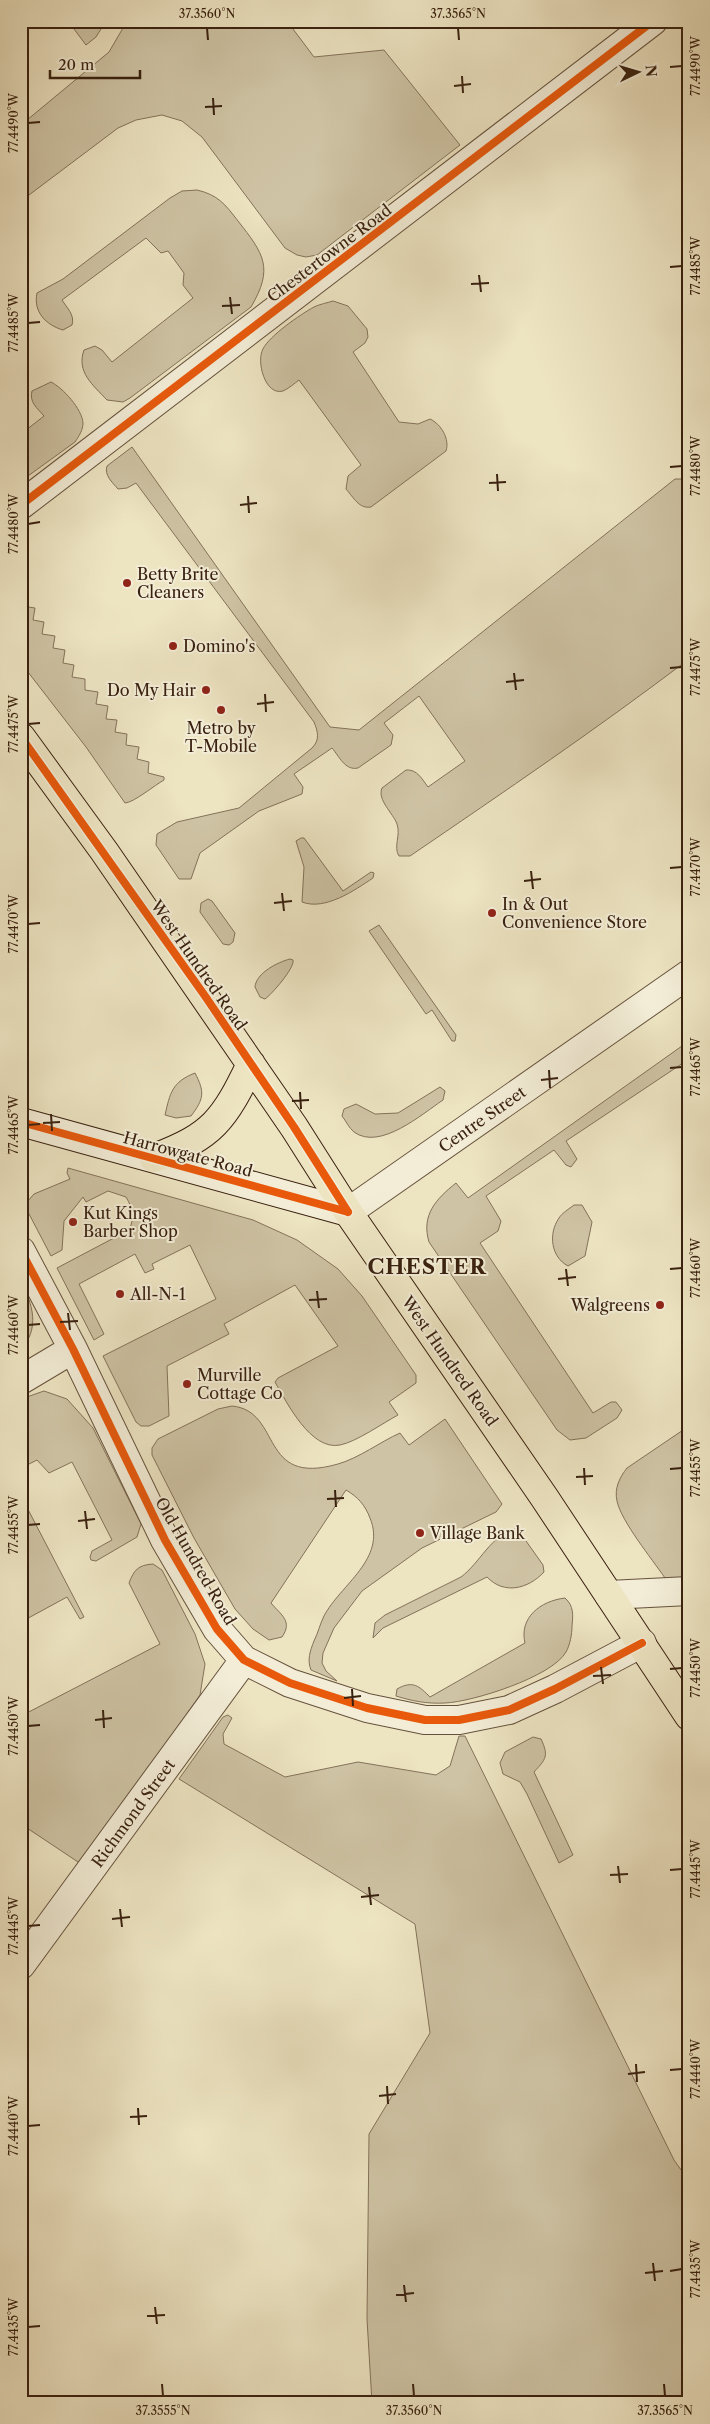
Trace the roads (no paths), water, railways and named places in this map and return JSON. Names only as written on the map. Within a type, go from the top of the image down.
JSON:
[{"type":"main road","name":"West Hundred Road","points":[[21,737],[104,851],[294,1127],[348,1212],[642,1643],[689,1716]]},
{"type":"main road","points":[[154,1158],[185,1146],[207,1132],[232,1104],[251,1064]]},
{"type":"street","name":"Chestertowne Road","points":[[21,505],[653,21]]},
{"type":"street","name":"Centre Street","points":[[348,1212],[687,980]]},
{"type":"street","name":"Harrowgate Road","points":[[21,1122],[348,1212]]},
{"type":"street","name":"Old Hundred Road","points":[[21,1251],[73,1350],[165,1540],[217,1629],[244,1660],[290,1683],[367,1708],[426,1720],[459,1720],[509,1710],[555,1689],[642,1643]]},
{"type":"street","points":[[21,1380],[73,1350]]},
{"type":"street","points":[[609,1596],[689,1591]]},
{"type":"street","name":"Richmond Street","points":[[21,1965],[244,1660]]},
{"type":"place","name":"Betty Brite Cleaners","points":[[127,583]]},
{"type":"place","name":"Domino's","points":[[173,646]]},
{"type":"place","name":"Do My Hair","points":[[206,690]]},
{"type":"place","name":"Metro by T-Mobile","points":[[221,710]]},
{"type":"place","name":"In & Out Convenience Store","points":[[492,913]]},
{"type":"place","name":"Kut Kings Barber Shop","points":[[73,1222]]},
{"type":"place","name":"All-N-1","points":[[120,1294]]},
{"type":"place","name":"Walgreens","points":[[660,1305]]},
{"type":"place","name":"Murville Cottage Co","points":[[187,1384]]},
{"type":"place","name":"Village Bank","points":[[420,1533]]},
{"type":"district","name":"CHESTER","points":[[427,1267]]}]
